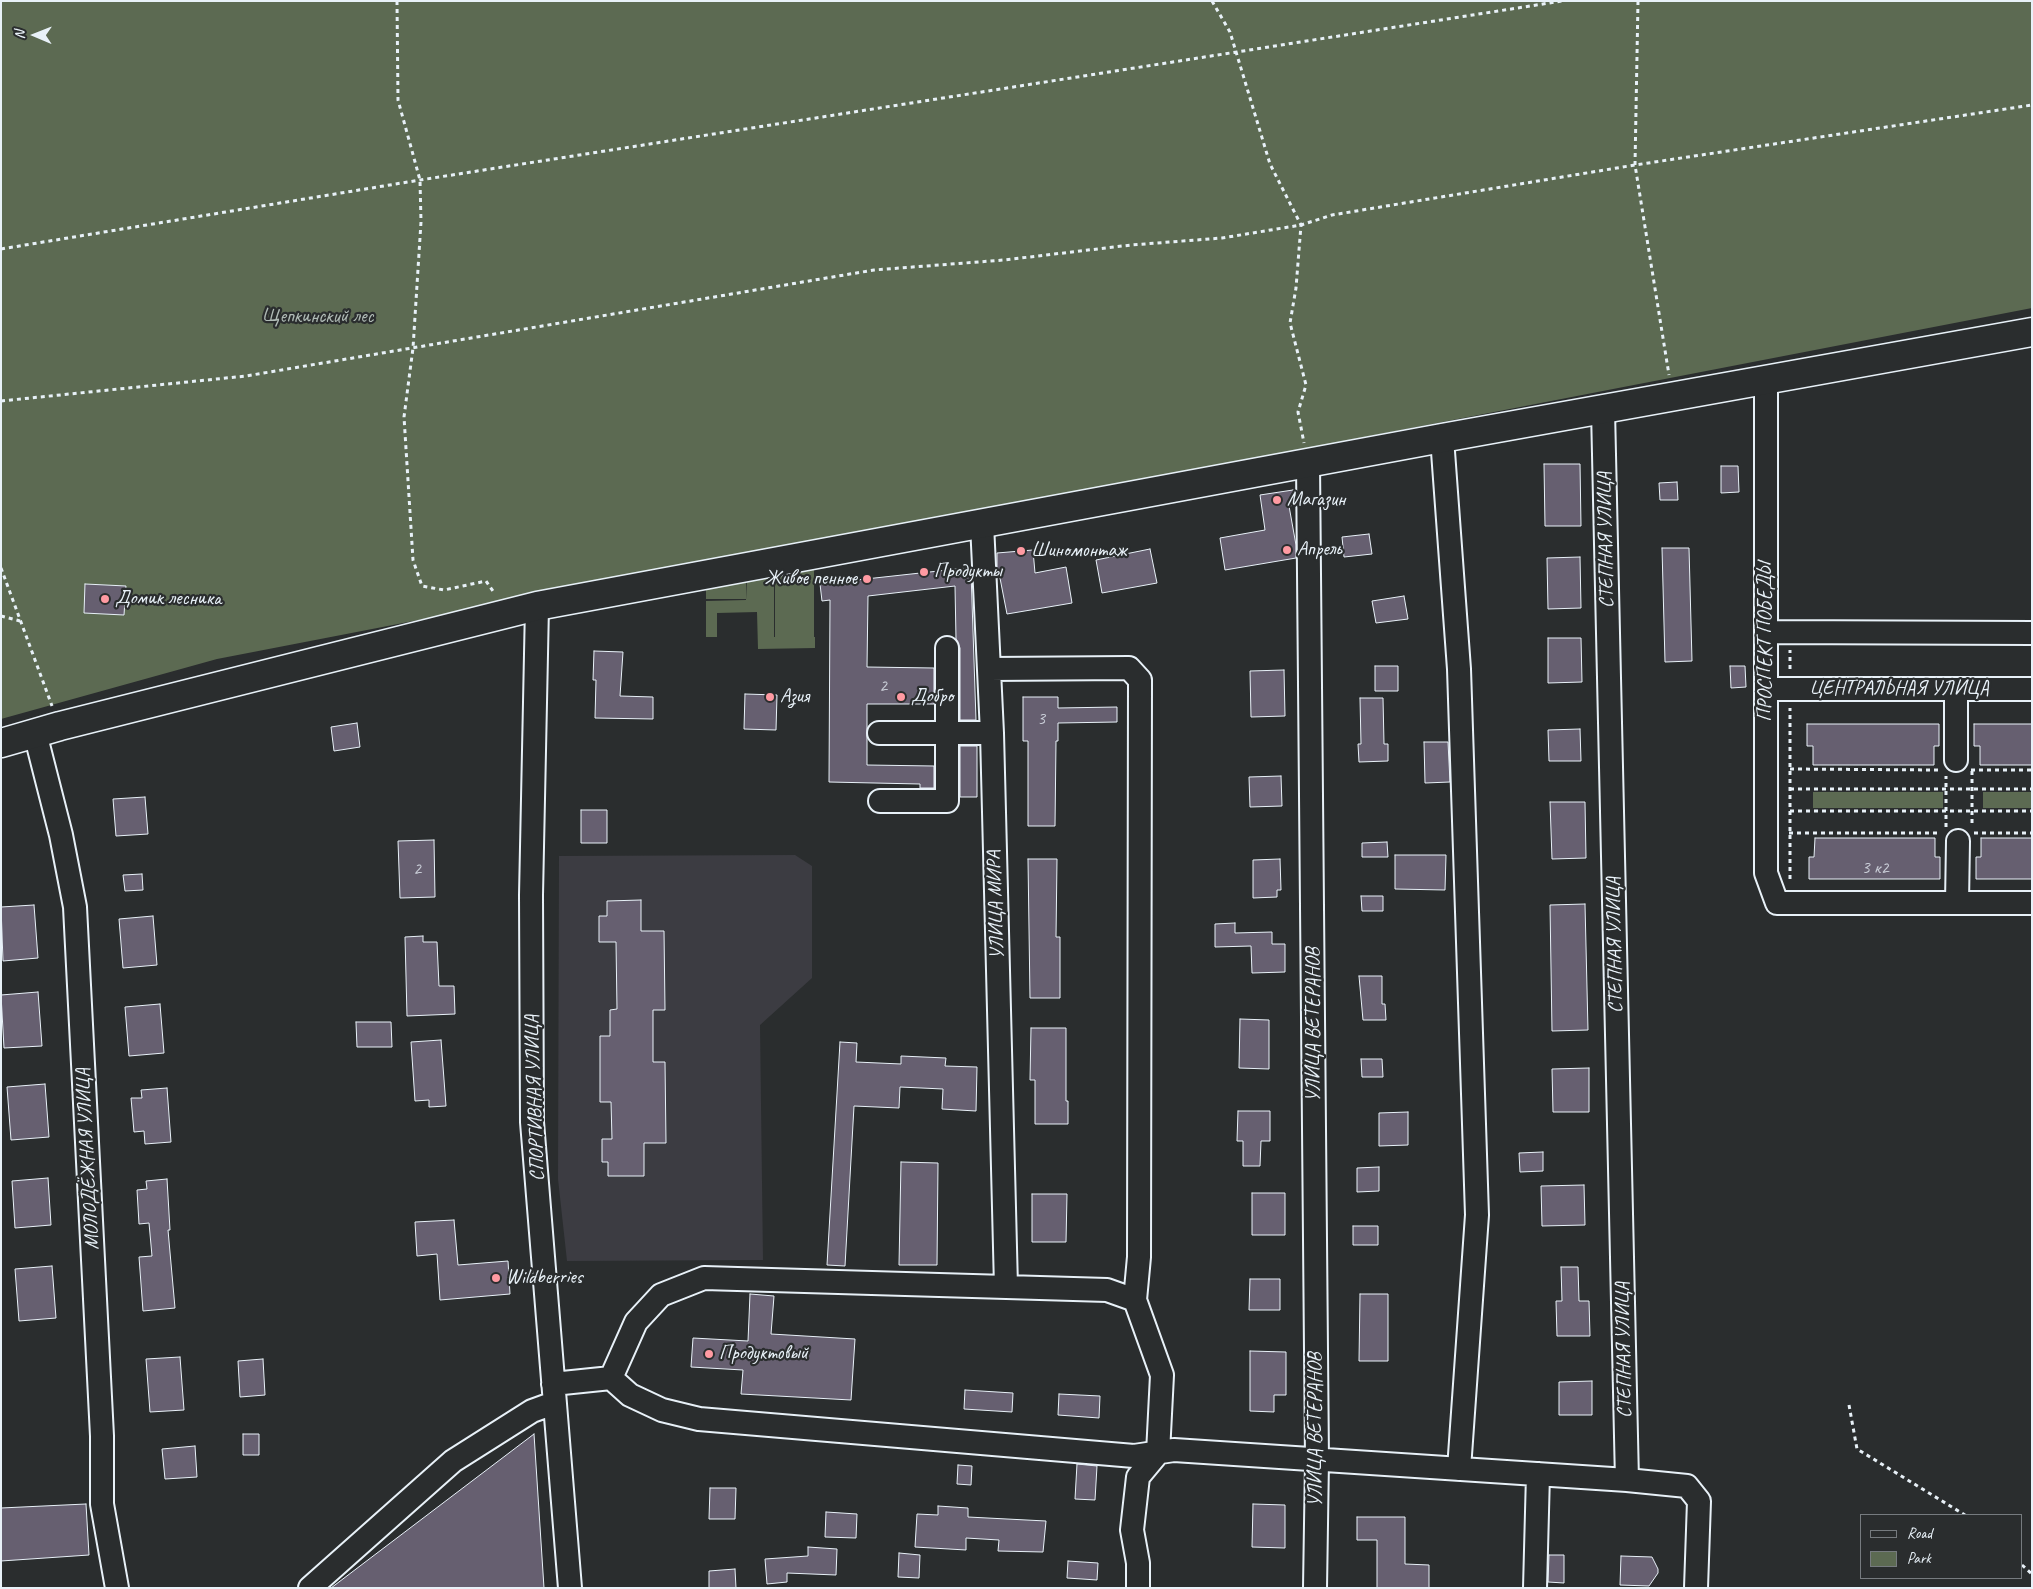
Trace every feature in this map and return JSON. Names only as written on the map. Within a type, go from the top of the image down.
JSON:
[{"type":"main road","points":[[1,743],[537,606],[1442,438],[2032,332]]},
{"type":"street","name":"ПРОСПЕКТ ПОБЕДЫ","points":[[1766,380],[1766,873],[1784,902]]},
{"type":"street","name":"СТЕПНАЯ УЛИЦА","points":[[1603,410],[1627,1480]]},
{"type":"street","points":[[1442,438],[1459,669],[1477,1215],[1459,1469]]},
{"type":"street","name":"УЛИЦА ВЕТЕРАНОВ","points":[[1308,463],[1317,1460],[1315,1588]]},
{"type":"street","name":"УЛИЦА МИРА","points":[[982,524],[992,733],[1006,1287]]},
{"type":"street","name":"СПОРТИВНАЯ УЛИЦА","points":[[537,606],[532,896],[532,1122],[570,1588]]},
{"type":"street","points":[[1766,632],[2032,633]]},
{"type":"street","points":[[880,801],[947,801],[947,648]]},
{"type":"street","points":[[989,669],[1129,668],[1140,680],[1139,1257],[1135,1300],[1162,1375],[1158,1452],[1138,1477],[1132,1530],[1138,1563],[1138,1588]]},
{"type":"street","name":"ЦЕНТРАЛЬНАЯ УЛИЦА","points":[[1766,689],[2032,689]]},
{"type":"street","points":[[1956,689],[1964,766]]},
{"type":"street","name":"МОЛОДЁЖНАЯ УЛИЦА","points":[[35,733],[56,808],[74,907],[102,1436],[102,1504],[117,1588]]},
{"type":"street","points":[[879,733],[992,733]]},
{"type":"street","points":[[1958,841],[1958,903]]},
{"type":"street","points":[[1784,902],[2032,903]]},
{"type":"street","points":[[612,1378],[636,1322],[661,1295],[704,1278],[1107,1290],[1135,1300]]},
{"type":"street","points":[[612,1378],[630,1395],[662,1410],[699,1419],[1134,1456],[1174,1450],[1627,1480],[1687,1486],[1699,1501],[1696,1588]]},
{"type":"street","points":[[310,1588],[452,1460],[532,1411],[553,1394],[612,1378]]},
{"type":"street","points":[[1535,1588],[1538,1474]]},
{"type":"path","points":[[397,1],[398,100],[420,180],[421,222],[413,348],[404,417],[413,560],[422,586],[444,590],[486,581],[507,614]]},
{"type":"path","points":[[1212,1],[1230,32],[1270,164],[1301,226],[1296,288],[1290,323],[1306,385],[1298,412],[1308,463]]},
{"type":"path","points":[[1,249],[420,180],[1562,1]]},
{"type":"path","points":[[1638,1],[1634,165],[1672,397]]},
{"type":"path","points":[[1,401],[246,376],[874,270],[1004,260],[1131,245],[1222,238],[1301,226],[1332,215],[1634,165],[2032,105]]},
{"type":"path","points":[[1,568],[52,705]]},
{"type":"path","points":[[1,616],[21,621]]},
{"type":"path","points":[[1784,902],[1790,833],[1790,632]]},
{"type":"path","points":[[2032,770],[1964,766],[1972,789],[1972,833],[2032,833]]},
{"type":"path","points":[[1766,833],[1946,833],[1946,770],[1790,769]]},
{"type":"path","points":[[1790,789],[2032,789]]},
{"type":"path","points":[[1790,811],[2032,811]]},
{"type":"path","points":[[1849,1405],[1857,1449],[1963,1514]]},
{"type":"shaded area","points":[[795,855],[812,866],[812,978],[760,1025],[763,1260],[567,1261],[558,1179],[559,856]]},
{"type":"green space","name":"Щепкинский лес","points":[[1,1],[2032,1],[2032,308],[217,659],[1,719]]},
{"type":"green space","points":[[814,567],[814,637],[775,637],[775,574]]},
{"type":"green space","points":[[774,574],[774,637],[815,637],[815,648],[758,649],[757,612],[717,613],[717,637],[706,637],[706,601],[746,600],[747,578]]},
{"type":"green space","points":[[746,579],[746,599],[706,599],[706,585]]},
{"type":"green space","points":[[1813,792],[1943,792],[1943,808],[1813,808]]},
{"type":"green space","points":[[1983,792],[2032,792],[2032,808],[1983,808]]},
{"type":"building","points":[[1544,464],[1580,464],[1581,526],[1545,526]]},
{"type":"building","points":[[1721,466],[1738,466],[1739,492],[1721,493]]},
{"type":"building","points":[[1677,482],[1678,500],[1660,500],[1659,483]]},
{"type":"building","points":[[1293,490],[1295,505],[1289,506],[1296,545],[1296,558],[1225,570],[1220,538],[1265,530],[1260,495]]},
{"type":"building","points":[[1369,534],[1372,554],[1344,557],[1342,537]]},
{"type":"building","points":[[1662,548],[1689,548],[1692,661],[1665,662]]},
{"type":"building","points":[[1150,549],[1157,583],[1102,593],[1096,560]]},
{"type":"building","points":[[1033,550],[1035,573],[1066,567],[1072,603],[1007,614],[999,573],[997,573],[997,553]]},
{"type":"building","points":[[1580,557],[1581,608],[1548,609],[1547,558]]},
{"type":"building","points":[[966,568],[971,572],[976,720],[960,720],[960,648],[956,639],[955,586],[868,596],[867,667],[934,668],[934,704],[867,704],[867,765],[934,766],[934,788],[920,788],[920,784],[829,782],[830,600],[822,601],[820,584]]},
{"type":"building","name":"Домик лесника","points":[[85,584],[126,586],[124,615],[84,613]]},
{"type":"building","points":[[1404,596],[1408,619],[1376,623],[1372,601]]},
{"type":"building","points":[[1548,638],[1581,638],[1582,682],[1548,683]]},
{"type":"building","points":[[594,651],[623,652],[620,696],[653,697],[653,719],[595,718],[596,680],[593,680]]},
{"type":"building","points":[[1375,666],[1398,666],[1398,691],[1375,691]]},
{"type":"building","points":[[1730,666],[1745,666],[1746,687],[1731,688]]},
{"type":"building","points":[[1284,670],[1285,716],[1251,717],[1250,671]]},
{"type":"building","points":[[745,694],[777,695],[776,730],[744,729]]},
{"type":"building","points":[[1023,697],[1058,697],[1058,708],[1117,707],[1117,722],[1058,723],[1055,826],[1028,826],[1028,741],[1023,741]]},
{"type":"building","points":[[1360,698],[1383,698],[1384,744],[1388,744],[1388,761],[1359,762],[1358,744],[1361,744]]},
{"type":"building","points":[[357,723],[360,747],[334,751],[331,727]]},
{"type":"building","points":[[1807,724],[1939,724],[1939,746],[1934,746],[1934,765],[1813,765],[1813,746],[1807,746]]},
{"type":"building","points":[[1974,724],[2032,724],[2032,765],[1980,765],[1980,746],[1974,746]]},
{"type":"building","points":[[1580,729],[1581,761],[1549,761],[1548,730]]},
{"type":"building","points":[[1424,742],[1448,742],[1450,782],[1425,783]]},
{"type":"building","points":[[960,746],[977,746],[977,797],[960,797]]},
{"type":"building","points":[[1281,776],[1282,806],[1250,807],[1249,777]]},
{"type":"building","points":[[145,797],[148,834],[116,836],[113,799]]},
{"type":"building","points":[[1550,802],[1585,802],[1586,858],[1552,859]]},
{"type":"building","points":[[581,810],[607,810],[607,843],[581,843]]},
{"type":"building","points":[[1815,838],[1935,838],[1935,857],[1940,857],[1940,879],[1809,879],[1809,857],[1814,857]]},
{"type":"building","points":[[1981,838],[2032,838],[2032,879],[1976,879],[1976,857],[1981,857]]},
{"type":"building","points":[[434,840],[435,897],[400,898],[398,841]]},
{"type":"building","points":[[1387,842],[1388,857],[1362,857],[1362,843]]},
{"type":"building","points":[[1395,855],[1446,855],[1445,890],[1395,889]]},
{"type":"building","points":[[1028,859],[1057,859],[1056,937],[1060,937],[1060,998],[1030,998]]},
{"type":"building","points":[[1280,859],[1281,890],[1277,890],[1277,897],[1253,898],[1253,860]]},
{"type":"building","points":[[142,874],[143,890],[125,891],[123,875]]},
{"type":"building","points":[[1361,896],[1383,896],[1383,911],[1362,911]]},
{"type":"building","points":[[641,900],[641,931],[664,931],[665,1010],[653,1010],[653,1062],[665,1062],[666,1143],[644,1143],[644,1176],[608,1176],[608,1162],[602,1162],[602,1139],[612,1139],[611,1102],[600,1102],[600,1036],[610,1036],[610,1010],[617,1009],[616,942],[599,942],[599,916],[607,916],[607,901]]},
{"type":"building","points":[[1585,904],[1588,1030],[1552,1031],[1550,905]]},
{"type":"building","points":[[34,905],[38,958],[3,961],[1,907]]},
{"type":"building","points":[[153,916],[157,965],[123,968],[119,919]]},
{"type":"building","points":[[1235,923],[1235,933],[1272,932],[1272,944],[1285,944],[1285,972],[1252,973],[1251,946],[1215,947],[1215,924]]},
{"type":"building","points":[[423,936],[423,942],[437,942],[439,986],[454,986],[455,1014],[407,1016],[405,937]]},
{"type":"building","points":[[1359,976],[1382,976],[1382,1004],[1385,1004],[1386,1020],[1363,1020]]},
{"type":"building","points":[[38,992],[42,1046],[4,1048],[1,995]]},
{"type":"building","points":[[160,1004],[164,1053],[129,1056],[125,1007]]},
{"type":"building","points":[[1240,1019],[1269,1020],[1269,1069],[1239,1068]]},
{"type":"building","points":[[356,1022],[391,1022],[392,1047],[357,1047]]},
{"type":"building","points":[[1031,1028],[1066,1028],[1066,1101],[1068,1101],[1068,1124],[1035,1124],[1035,1080],[1030,1080]]},
{"type":"building","points":[[441,1040],[446,1106],[429,1107],[429,1100],[415,1101],[411,1042]]},
{"type":"building","points":[[840,1042],[857,1043],[856,1062],[901,1064],[901,1056],[946,1058],[945,1066],[977,1067],[976,1111],[942,1109],[943,1089],[900,1087],[899,1108],[854,1106],[845,1266],[827,1265]]},
{"type":"building","points":[[1361,1059],[1382,1059],[1383,1077],[1362,1077]]},
{"type":"building","points":[[1589,1068],[1589,1112],[1553,1112],[1552,1069]]},
{"type":"building","points":[[45,1084],[49,1137],[11,1140],[7,1087]]},
{"type":"building","points":[[167,1088],[171,1142],[145,1144],[144,1131],[134,1132],[131,1098],[142,1098],[141,1090]]},
{"type":"building","points":[[1238,1111],[1270,1111],[1270,1141],[1261,1141],[1260,1166],[1243,1166],[1243,1141],[1237,1141]]},
{"type":"building","points":[[1408,1112],[1408,1145],[1379,1146],[1379,1113]]},
{"type":"building","points":[[1543,1152],[1543,1171],[1520,1172],[1519,1153]]},
{"type":"building","points":[[901,1162],[938,1163],[937,1265],[899,1265]]},
{"type":"building","points":[[1379,1167],[1379,1191],[1357,1192],[1357,1168]]},
{"type":"building","points":[[48,1178],[51,1225],[15,1228],[12,1181]]},
{"type":"building","points":[[167,1179],[170,1230],[168,1230],[175,1308],[143,1311],[139,1257],[152,1256],[149,1223],[139,1224],[137,1190],[147,1189],[146,1181]]},
{"type":"building","points":[[1584,1185],[1585,1225],[1542,1226],[1541,1186]]},
{"type":"building","points":[[1252,1193],[1285,1193],[1285,1235],[1252,1235]]},
{"type":"building","points":[[1032,1194],[1067,1194],[1066,1242],[1032,1242]]},
{"type":"building","points":[[454,1220],[458,1265],[508,1261],[510,1294],[440,1300],[437,1254],[417,1256],[415,1222]]},
{"type":"building","points":[[1353,1226],[1378,1226],[1378,1245],[1353,1245]]},
{"type":"building","points":[[52,1266],[56,1318],[19,1321],[15,1269]]},
{"type":"building","points":[[1561,1267],[1578,1267],[1579,1301],[1589,1301],[1590,1336],[1557,1336],[1556,1301],[1562,1301]]},
{"type":"building","points":[[1250,1279],[1280,1279],[1280,1310],[1249,1310]]},
{"type":"building","points":[[750,1294],[774,1296],[771,1334],[855,1339],[851,1400],[741,1394],[743,1370],[691,1367],[693,1338],[748,1341]]},
{"type":"building","points":[[1360,1294],[1388,1294],[1388,1361],[1359,1361]]},
{"type":"building","points":[[1250,1351],[1286,1352],[1286,1395],[1274,1395],[1274,1412],[1250,1411]]},
{"type":"building","points":[[180,1357],[184,1410],[150,1412],[146,1359]]},
{"type":"building","points":[[263,1359],[265,1395],[240,1397],[238,1361]]},
{"type":"building","points":[[1592,1381],[1592,1415],[1559,1415],[1559,1382]]},
{"type":"building","points":[[965,1390],[1013,1393],[1012,1412],[964,1409]]},
{"type":"building","points":[[1059,1394],[1100,1396],[1099,1418],[1058,1415]]},
{"type":"building","points":[[243,1434],[259,1434],[259,1455],[243,1455]]},
{"type":"building","points":[[534,1434],[544,1588],[331,1588]]},
{"type":"building","points":[[195,1446],[197,1477],[165,1479],[162,1449]]},
{"type":"building","points":[[1077,1464],[1097,1466],[1095,1500],[1075,1499]]},
{"type":"building","points":[[958,1465],[972,1466],[971,1485],[957,1484]]},
{"type":"building","points":[[710,1488],[736,1488],[735,1519],[709,1519]]},
{"type":"building","points":[[86,1504],[89,1555],[1,1561],[1,1508]]},
{"type":"building","points":[[1253,1504],[1285,1505],[1285,1548],[1252,1547]]},
{"type":"building","points":[[938,1506],[968,1508],[968,1517],[1046,1521],[1043,1552],[998,1551],[999,1540],[966,1538],[966,1550],[915,1547],[917,1514],[938,1515]]},
{"type":"building","points":[[826,1512],[857,1514],[856,1538],[825,1537]]},
{"type":"building","points":[[1357,1517],[1405,1517],[1405,1564],[1429,1565],[1429,1588],[1377,1588],[1377,1540],[1357,1540]]},
{"type":"building","points":[[808,1547],[837,1549],[836,1575],[787,1573],[787,1582],[767,1584],[765,1559],[808,1556]]},
{"type":"building","points":[[899,1553],[920,1555],[919,1578],[898,1577]]},
{"type":"building","points":[[1549,1555],[1564,1555],[1564,1583],[1548,1582]]},
{"type":"building","points":[[1621,1556],[1652,1557],[1658,1573],[1649,1586],[1620,1585]]},
{"type":"building","points":[[1068,1561],[1098,1563],[1097,1580],[1067,1578]]},
{"type":"building","points":[[735,1569],[736,1588],[709,1588],[709,1571]]},
{"type":"place","name":"Магазин","points":[[1277,500]]},
{"type":"place","name":"Апрель","points":[[1287,550]]},
{"type":"place","name":"Шиномонтаж","points":[[1021,551]]},
{"type":"place","name":"Продукты","points":[[924,572]]},
{"type":"place","name":"Живое пенное","points":[[867,579]]},
{"type":"place","name":"Домик лесника","points":[[105,599]]},
{"type":"place","name":"Азия","points":[[770,697]]},
{"type":"place","name":"Добро","points":[[901,697]]},
{"type":"place","name":"Wildberries","points":[[496,1278]]},
{"type":"place","name":"Продуктовый","points":[[709,1354]]}]
